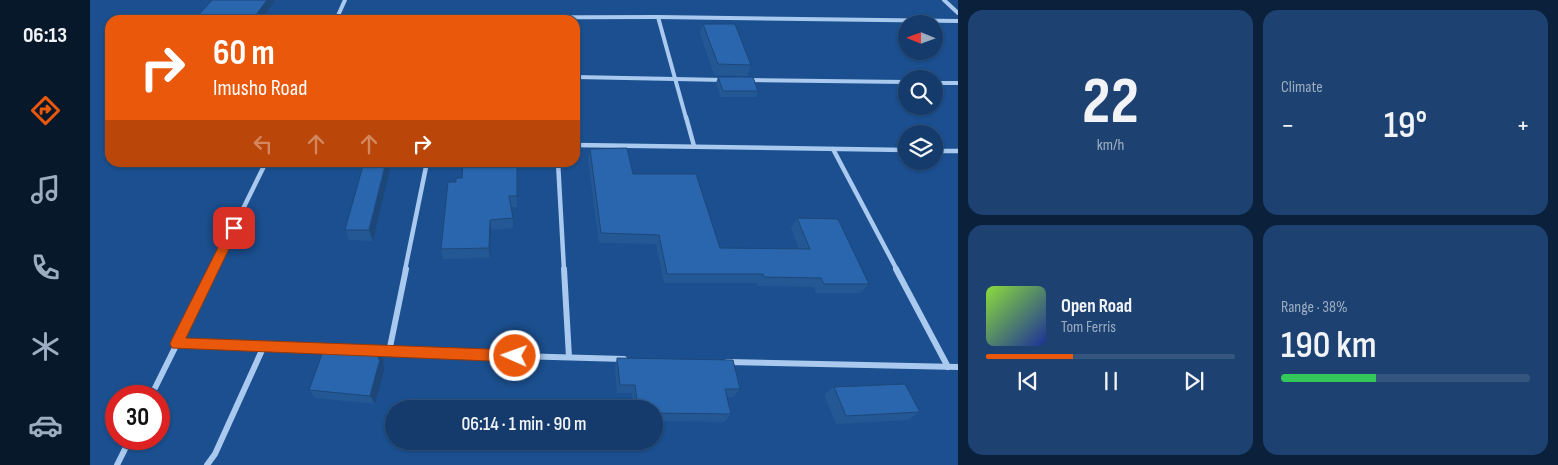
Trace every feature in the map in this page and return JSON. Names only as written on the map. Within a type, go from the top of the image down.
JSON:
[{"type":"street","points":[[338,15],[345,0]]},
{"type":"street","points":[[944,0],[958,13]]},
{"type":"street","points":[[580,17],[958,21]]},
{"type":"street","points":[[658,17],[694,146]]},
{"type":"street","points":[[580,77],[733,80]]},
{"type":"street","points":[[742,80],[898,82]]},
{"type":"street","points":[[943,83],[958,83]]},
{"type":"street","points":[[580,145],[898,150]]},
{"type":"street","points":[[832,149],[948,367]]},
{"type":"street","points":[[955,151],[958,158]]},
{"type":"street","points":[[156,385],[264,167]]},
{"type":"street","points":[[389,352],[426,167]]},
{"type":"street","points":[[558,167],[569,357]]},
{"type":"street","points":[[177,344],[341,351]]},
{"type":"street","points":[[207,465],[215,454],[263,348]]},
{"type":"street","points":[[370,352],[628,359]]},
{"type":"street","points":[[716,362],[958,367]]},
{"type":"street","points":[[117,465],[124,450]]},
{"type":"building","points":[[212,0],[267,0],[256,15],[199,15]]},
{"type":"building","points":[[703,24],[735,24],[751,65],[718,64]]},
{"type":"building","points":[[718,77],[753,77],[758,91],[723,91]]},
{"type":"building","points":[[627,148],[633,174],[696,174],[720,248],[810,249],[797,218],[838,219],[869,284],[824,284],[821,278],[764,277],[763,274],[667,274],[659,235],[601,233],[590,149]]},
{"type":"building","points":[[363,167],[385,167],[369,230],[345,230]]},
{"type":"building","points":[[463,167],[517,167],[517,196],[509,196],[513,218],[490,220],[489,248],[441,249],[448,182],[456,182],[456,178],[462,178]]},
{"type":"building","points":[[325,346],[380,351],[378,359],[380,359],[370,396],[309,390]]},
{"type":"building","points":[[617,358],[733,360],[740,389],[725,389],[731,414],[663,413],[663,400],[637,400],[635,385],[620,385]]},
{"type":"building","points":[[905,384],[920,412],[846,416],[834,387]]},
{"type":"route","points":[[234,228],[177,344],[515,356]]}]
